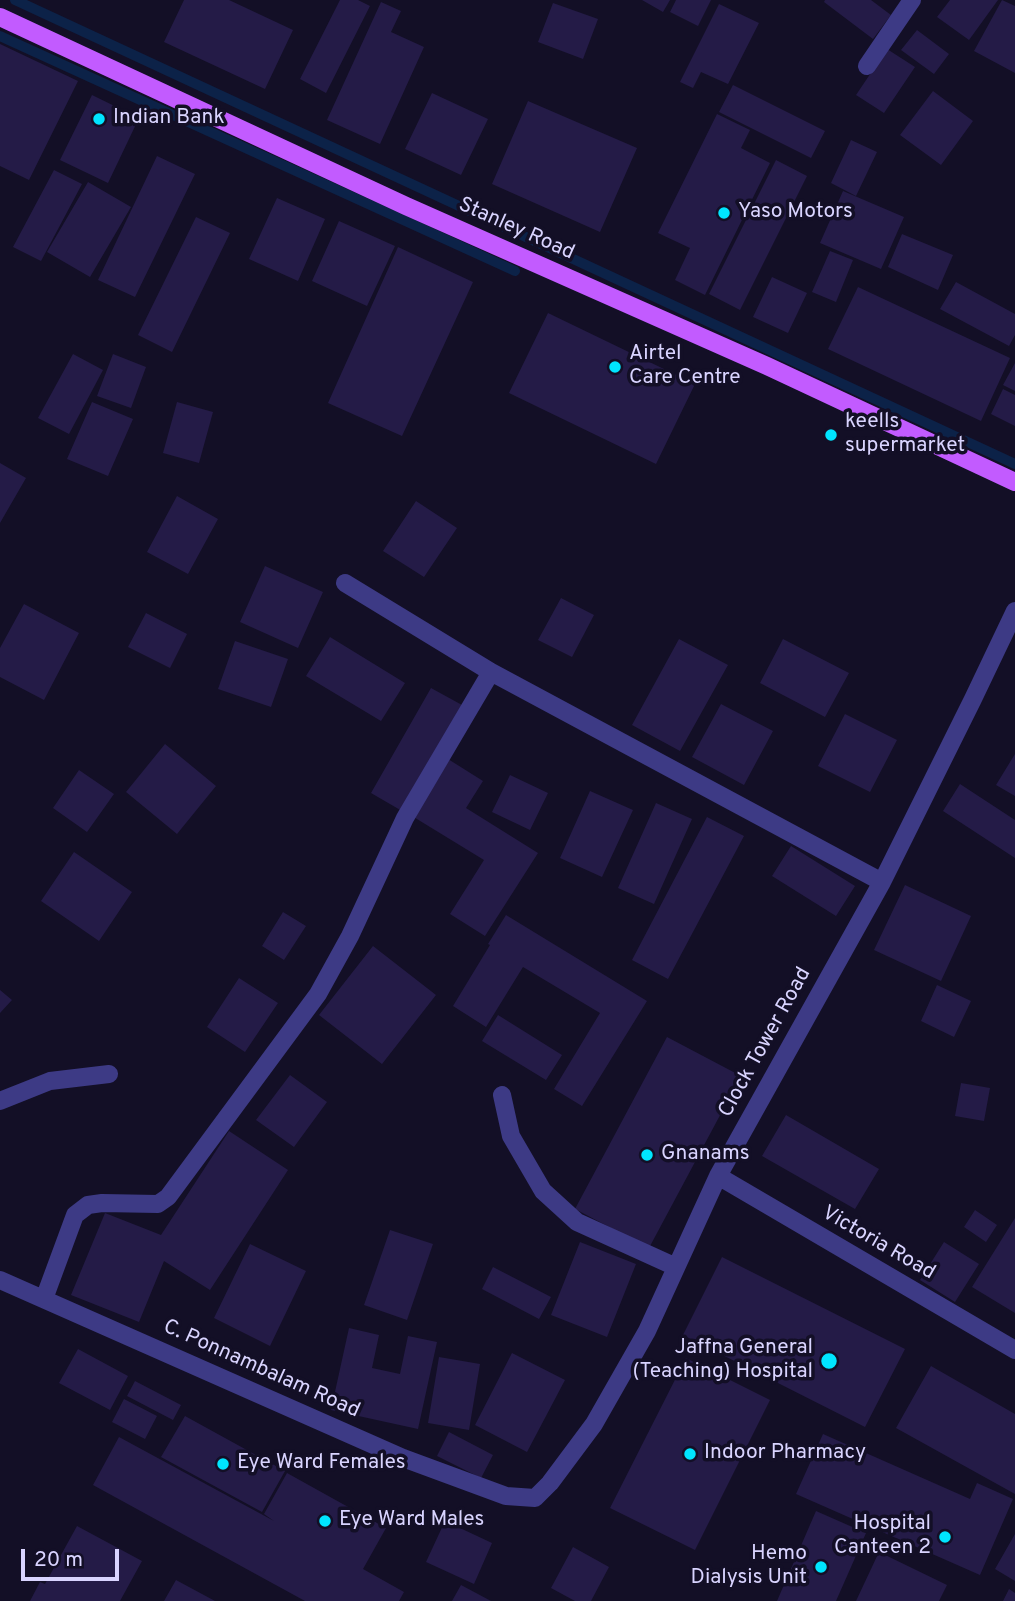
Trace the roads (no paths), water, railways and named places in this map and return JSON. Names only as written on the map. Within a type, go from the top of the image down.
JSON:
[{"type":"main road","name":"Stanley Road","points":[[0,17],[406,206],[767,366],[1015,482]]},
{"type":"street","points":[[867,66],[912,0]]},
{"type":"street","points":[[345,583],[491,672],[882,882]]},
{"type":"street","name":"Clock Tower Road","points":[[506,1496],[535,1499],[594,1424],[647,1331],[718,1176],[882,882],[1015,611]]},
{"type":"street","points":[[44,1299],[75,1215],[88,1205],[158,1204],[168,1197],[318,994],[350,936],[405,818],[491,672]]},
{"type":"street","points":[[0,1101],[50,1081],[109,1074]]},
{"type":"street","points":[[502,1095],[511,1136],[543,1191],[577,1222],[676,1267]]},
{"type":"street","name":"Victoria Road","points":[[718,1176],[1015,1350]]},
{"type":"street","name":"C. Ponnambalam Road","points":[[0,1280],[403,1458],[506,1496]]},
{"type":"waterway","points":[[15,0],[1015,464]]},
{"type":"waterway","points":[[0,36],[515,271]]},
{"type":"place","name":"Indian Bank","points":[[99,119]]},
{"type":"place","name":"Yaso Motors","points":[[724,213]]},
{"type":"place","name":"Airtel Care Centre","points":[[615,367]]},
{"type":"place","name":"keells supermarket","points":[[831,435]]},
{"type":"place","name":"Gnanams","points":[[647,1155]]},
{"type":"place","name":"Jaffna General (Teaching) Hospital","points":[[829,1361]]},
{"type":"place","name":"Indoor Pharmacy","points":[[690,1454]]},
{"type":"place","name":"Eye Ward Females","points":[[223,1464]]},
{"type":"place","name":"Eye Ward Males","points":[[325,1521]]},
{"type":"place","name":"Hospital Canteen 2","points":[[945,1537]]},
{"type":"place","name":"Hemo Dialysis Unit","points":[[821,1567]]}]
